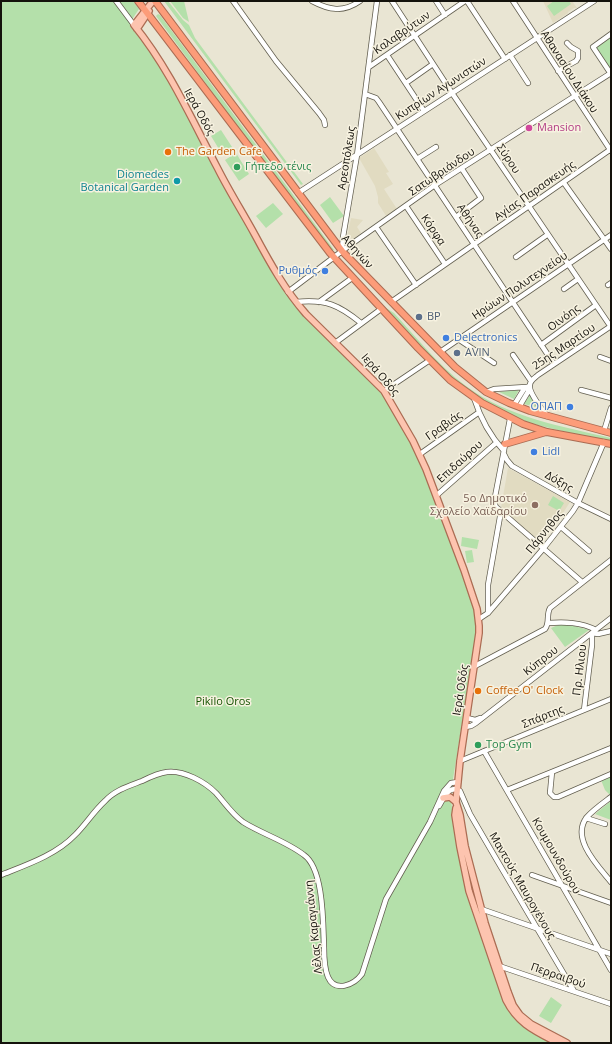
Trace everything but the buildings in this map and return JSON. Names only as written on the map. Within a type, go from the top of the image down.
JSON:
[{"type":"highway","name":"Αθηνών","points":[[138,1],[279,188],[334,258],[380,309],[450,380],[474,398],[510,419],[532,428],[611,444]]},
{"type":"highway","name":"Αθηνών","points":[[154,1],[342,251],[460,372],[486,392],[517,406],[547,416],[611,433]]},
{"type":"highway","points":[[505,444],[547,432]]},
{"type":"main road","points":[[136,27],[154,1]]},
{"type":"main road","name":"Ιερά Οδός","points":[[136,27],[145,38],[192,118],[218,170],[288,292],[335,343],[384,391],[406,427],[420,454],[437,495],[464,570],[478,619],[479,633],[460,760],[455,815],[469,891],[506,1000],[513,1012],[523,1023],[558,1043]]},
{"type":"main road","points":[[443,798],[450,797],[456,804]]},
{"type":"main road","name":"Ιερά Οδός","points":[[456,804],[460,814],[468,862],[481,909],[510,998],[520,1015],[531,1024],[567,1043]]},
{"type":"street","name":"Ιερά Οδός","points":[[116,1],[136,27]]},
{"type":"street","points":[[233,1],[276,61],[319,113],[324,120],[325,125]]},
{"type":"street","points":[[312,1],[321,6],[337,10],[346,8],[360,1]]},
{"type":"street","name":"Αρεοπόλεως","points":[[342,251],[357,156],[377,1]]},
{"type":"street","name":"Σύρου","points":[[392,1],[452,93],[611,326]]},
{"type":"street","points":[[436,1],[445,15]]},
{"type":"street","points":[[466,1],[505,59]]},
{"type":"street","name":"Καλαβρύτων","points":[[369,67],[466,1]]},
{"type":"street","name":"Αθανασίου Διάκου","points":[[513,1],[611,150]]},
{"type":"street","name":"Κυπρίων Αγωνιστών","points":[[298,193],[594,1]]},
{"type":"street","points":[[611,34],[593,47],[611,73]]},
{"type":"street","points":[[558,71],[576,61],[578,58],[578,51],[571,48],[567,43]]},
{"type":"street","points":[[387,55],[424,110]]},
{"type":"street","points":[[510,55],[528,83]]},
{"type":"street","points":[[406,83],[433,64]]},
{"type":"street","name":"Σατωβριάνδου","points":[[288,292],[342,251],[435,185],[611,73]]},
{"type":"street","name":"Αθήνας","points":[[365,94],[376,98],[554,364]]},
{"type":"street","points":[[417,159],[436,147]]},
{"type":"street","name":"Αγίας Παρασκευής","points":[[391,302],[611,150]]},
{"type":"street","points":[[456,217],[481,198],[462,169]]},
{"type":"street","points":[[564,183],[611,249]]},
{"type":"street","name":"Κόρφα","points":[[406,206],[446,264]]},
{"type":"street","points":[[376,227],[416,285]]},
{"type":"street","points":[[516,257],[548,235]]},
{"type":"street","name":"Ηρώων Πολυτεχνείου","points":[[440,352],[611,235]]},
{"type":"street","points":[[319,302],[352,278]]},
{"type":"street","points":[[564,289],[578,279]]},
{"type":"street","points":[[296,302],[319,302],[341,308],[361,323]]},
{"type":"street","name":"Οινόης","points":[[541,345],[596,305]]},
{"type":"street","points":[[335,343],[380,309]]},
{"type":"street","name":"25ης Μαρτίου","points":[[517,406],[528,392],[529,385],[554,364],[611,326]]},
{"type":"street","points":[[458,339],[494,363]]},
{"type":"street","points":[[513,355],[529,385],[531,392],[547,416]]},
{"type":"street","points":[[600,357],[611,361]]},
{"type":"street","points":[[384,391],[430,360]]},
{"type":"street","points":[[486,392],[494,389],[529,385]]},
{"type":"street","points":[[581,390],[611,398]]},
{"type":"street","points":[[474,398],[478,413],[496,443],[504,453]]},
{"type":"street","points":[[604,431],[611,408]]},
{"type":"street","name":"Γραβιάς","points":[[420,454],[478,413]]},
{"type":"street","points":[[488,613],[488,585],[501,512],[496,507],[494,502],[510,419]]},
{"type":"street","name":"Πάρνηθος","points":[[478,619],[488,613],[561,527],[578,503],[604,442]]},
{"type":"street","name":"Επιδαύρου","points":[[437,495],[496,443]]},
{"type":"street","name":"Δόξης","points":[[504,453],[506,460],[512,466],[578,503],[611,519]]},
{"type":"street","points":[[505,515],[582,582]]},
{"type":"street","points":[[561,527],[589,551]]},
{"type":"street","points":[[475,666],[545,629],[548,623],[550,608],[611,560]]},
{"type":"street","name":"Κύπρου","points":[[465,727],[471,726],[482,718],[611,618]]},
{"type":"street","points":[[548,623],[567,622],[590,627],[598,634],[611,630]]},
{"type":"street","name":"Πρ. Ηλιου","points":[[584,710],[594,631]]},
{"type":"street","name":"Σπάρτης","points":[[460,760],[611,699]]},
{"type":"street","points":[[467,718],[475,720],[482,718]]},
{"type":"street","points":[[507,790],[611,748]]},
{"type":"street","name":"Κουμουνδούρου","points":[[484,751],[611,970]]},
{"type":"street","points":[[552,772],[549,790],[551,795],[558,797],[611,774]]},
{"type":"street","name":"Λέλας Καραγιάννη","points":[[1,874],[29,864],[62,846],[74,836],[105,800],[118,791],[159,773],[179,773],[208,786],[243,822],[304,855],[312,863],[317,876],[320,895],[327,977],[338,985],[348,986],[355,982],[364,969],[386,899],[434,812],[449,790],[457,789]]},
{"type":"street","name":"Λέλας Καραγιάννη","points":[[434,812],[446,788],[453,782],[458,782]]},
{"type":"street","name":"Μαντούς Μαυρογένους","points":[[457,789],[461,792],[473,818],[574,991]]},
{"type":"street","points":[[611,797],[586,818],[581,834],[582,840],[588,851],[611,882]]},
{"type":"street","points":[[586,818],[605,824]]},
{"type":"street","points":[[604,872],[611,876]]},
{"type":"street","points":[[532,875],[611,903]]},
{"type":"street","points":[[481,909],[611,954]]},
{"type":"street","name":"Περραιβού","points":[[499,966],[611,1004]]},
{"type":"shaded area","points":[[543,1],[572,1],[577,8],[574,8],[553,23]]},
{"type":"shaded area","points":[[374,148],[389,172],[386,173],[393,184],[384,189],[397,209],[386,216],[378,203],[375,186],[359,158]]},
{"type":"shaded area","points":[[351,218],[363,220],[357,227],[361,233],[356,239],[347,238]]},
{"type":"shaded area","name":"5ο Δημοτικό Σχολείο Χαϊδαρίου","points":[[508,468],[570,502],[558,521],[539,541],[501,508]]},
{"type":"green space","name":"Pikilo Oros","points":[[1,1],[133,1],[139,9],[131,21],[145,38],[288,292],[384,391],[426,469],[479,619],[453,779],[451,800],[458,849],[505,1000],[553,1043],[1,1043]]},
{"type":"green space","points":[[164,1],[168,1],[183,20],[189,25],[195,38],[303,184],[301,185]]},
{"type":"green space","points":[[170,1],[184,1],[189,22],[183,18]]},
{"type":"green space","points":[[554,1],[569,1],[571,4],[554,16],[547,6]]},
{"type":"green space","points":[[158,14],[334,250],[332,251],[292,197],[285,191],[156,16]]},
{"type":"green space","points":[[611,36],[611,70],[595,47]]},
{"type":"green space","name":"Γήπεδο τένις","points":[[221,130],[232,147],[222,154],[211,136]]},
{"type":"green space","name":"Γήπεδο τένις","points":[[236,153],[249,174],[239,181],[225,160]]},
{"type":"green space","points":[[330,197],[344,216],[333,223],[320,205]]},
{"type":"green space","points":[[273,203],[283,214],[266,228],[256,216]]},
{"type":"green space","points":[[345,266],[383,306],[394,313],[437,361],[466,386],[500,406],[536,420],[611,438],[611,443],[521,421],[477,397],[431,358]]},
{"type":"green space","points":[[519,390],[514,399],[499,392]]},
{"type":"green space","points":[[530,395],[539,408],[524,404]]},
{"type":"green space","points":[[553,496],[564,503],[559,511],[548,505]]},
{"type":"green space","points":[[462,537],[479,540],[477,549],[461,546]]},
{"type":"green space","points":[[472,550],[474,562],[467,563],[465,551]]},
{"type":"green space","points":[[567,624],[589,630],[565,647],[551,628],[558,625]]},
{"type":"green space","points":[[611,776],[611,796],[605,790],[601,780]]},
{"type":"green space","points":[[611,801],[611,820],[595,814]]},
{"type":"green space","points":[[551,997],[562,1005],[551,1023],[539,1016]]},
{"type":"place","name":"Mansion","points":[[529,128]]},
{"type":"place","name":"The Garden Cafe","points":[[168,152]]},
{"type":"place","name":"Γήπεδο τένις","points":[[237,167]]},
{"type":"place","name":"Diomedes Botanical Garden","points":[[177,181]]},
{"type":"place","name":"Ρυθμός","points":[[325,271]]},
{"type":"place","name":"BP","points":[[419,317]]},
{"type":"place","name":"Delectronics","points":[[446,338]]},
{"type":"place","name":"AVIN","points":[[457,353]]},
{"type":"place","name":"ΟΠΑΠ","points":[[570,407]]},
{"type":"place","name":"Lidl","points":[[534,452]]},
{"type":"place","name":"5ο Δημοτικό Σχολείο Χαϊδαρίου","points":[[535,505]]},
{"type":"place","name":"Coffee O' Clock","points":[[478,691]]},
{"type":"place","name":"Top Gym","points":[[478,745]]}]
